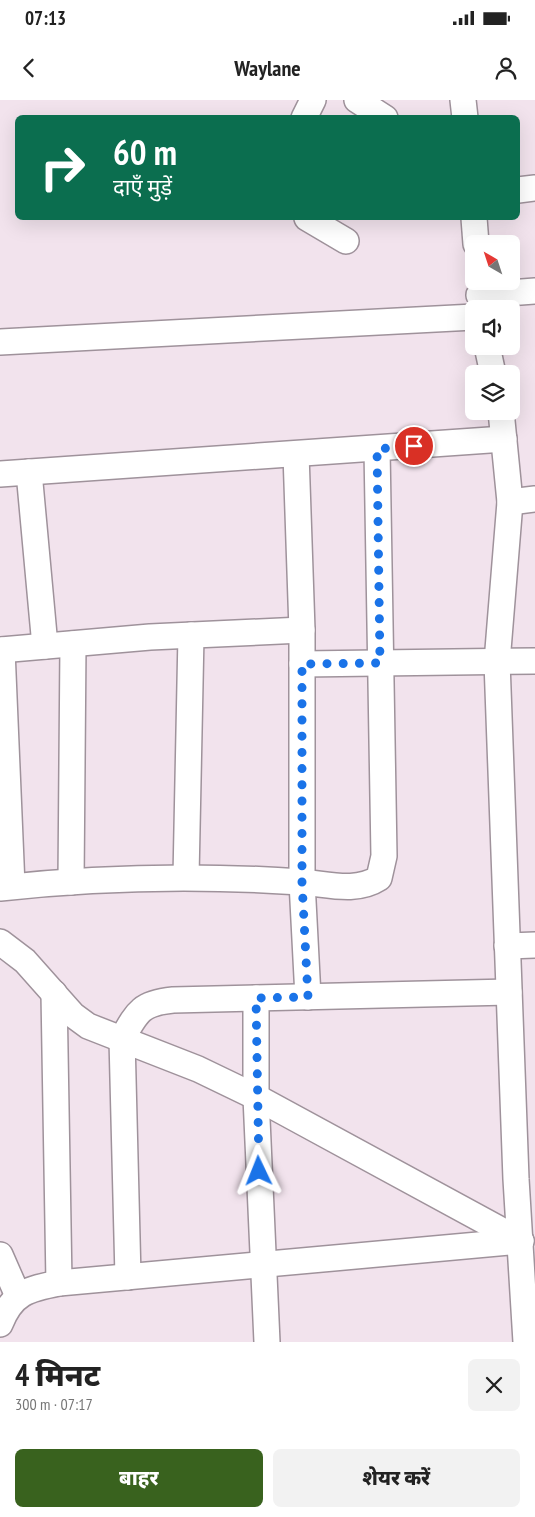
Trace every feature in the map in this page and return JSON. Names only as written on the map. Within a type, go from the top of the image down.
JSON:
[{"type":"street","points":[[306,115],[313,100]]},
{"type":"street","points":[[357,100],[380,115]]},
{"type":"street","points":[[463,100],[465,115]]},
{"type":"street","points":[[520,190],[535,188]]},
{"type":"street","points":[[310,220],[346,241]]},
{"type":"street","points":[[474,220],[475,235]]},
{"type":"street","points":[[484,300],[535,291]]},
{"type":"street","points":[[0,342],[465,302]]},
{"type":"street","points":[[502,420],[510,502],[497,662],[509,992],[526,1178],[520,1242],[530,1307],[526,1342]]},
{"type":"street","points":[[0,474],[504,439]]},
{"type":"street","points":[[302,630],[191,635],[1,650],[6,887],[186,877],[302,882],[357,887],[370,884],[379,878],[383,869],[377,449]]},
{"type":"street","points":[[296,454],[302,630],[302,882],[308,997]]},
{"type":"street","points":[[29,472],[45,646]]},
{"type":"street","points":[[510,502],[535,499]]},
{"type":"street","points":[[186,877],[191,635]]},
{"type":"street","points":[[71,882],[72,644]]},
{"type":"street","points":[[302,664],[535,662]]},
{"type":"street","points":[[0,942],[25,961],[73,1015],[80,1020],[198,1069],[256,1097],[520,1242]]},
{"type":"street","points":[[508,946],[535,945]]},
{"type":"street","points":[[128,1277],[122,1039],[135,1016],[144,1007],[155,1002],[509,992]]},
{"type":"street","points":[[54,993],[59,1283]]},
{"type":"street","points":[[256,998],[256,1097],[262,1265],[267,1342]]},
{"type":"street","points":[[0,1324],[6,1309],[18,1296],[36,1287],[59,1283],[520,1242]]},
{"type":"street","points":[[0,1255],[18,1296]]},
{"type":"route","points":[[259,1171],[256,1097],[256,998],[308,997],[302,882],[302,664],[380,663],[377,449],[414,446]]}]
